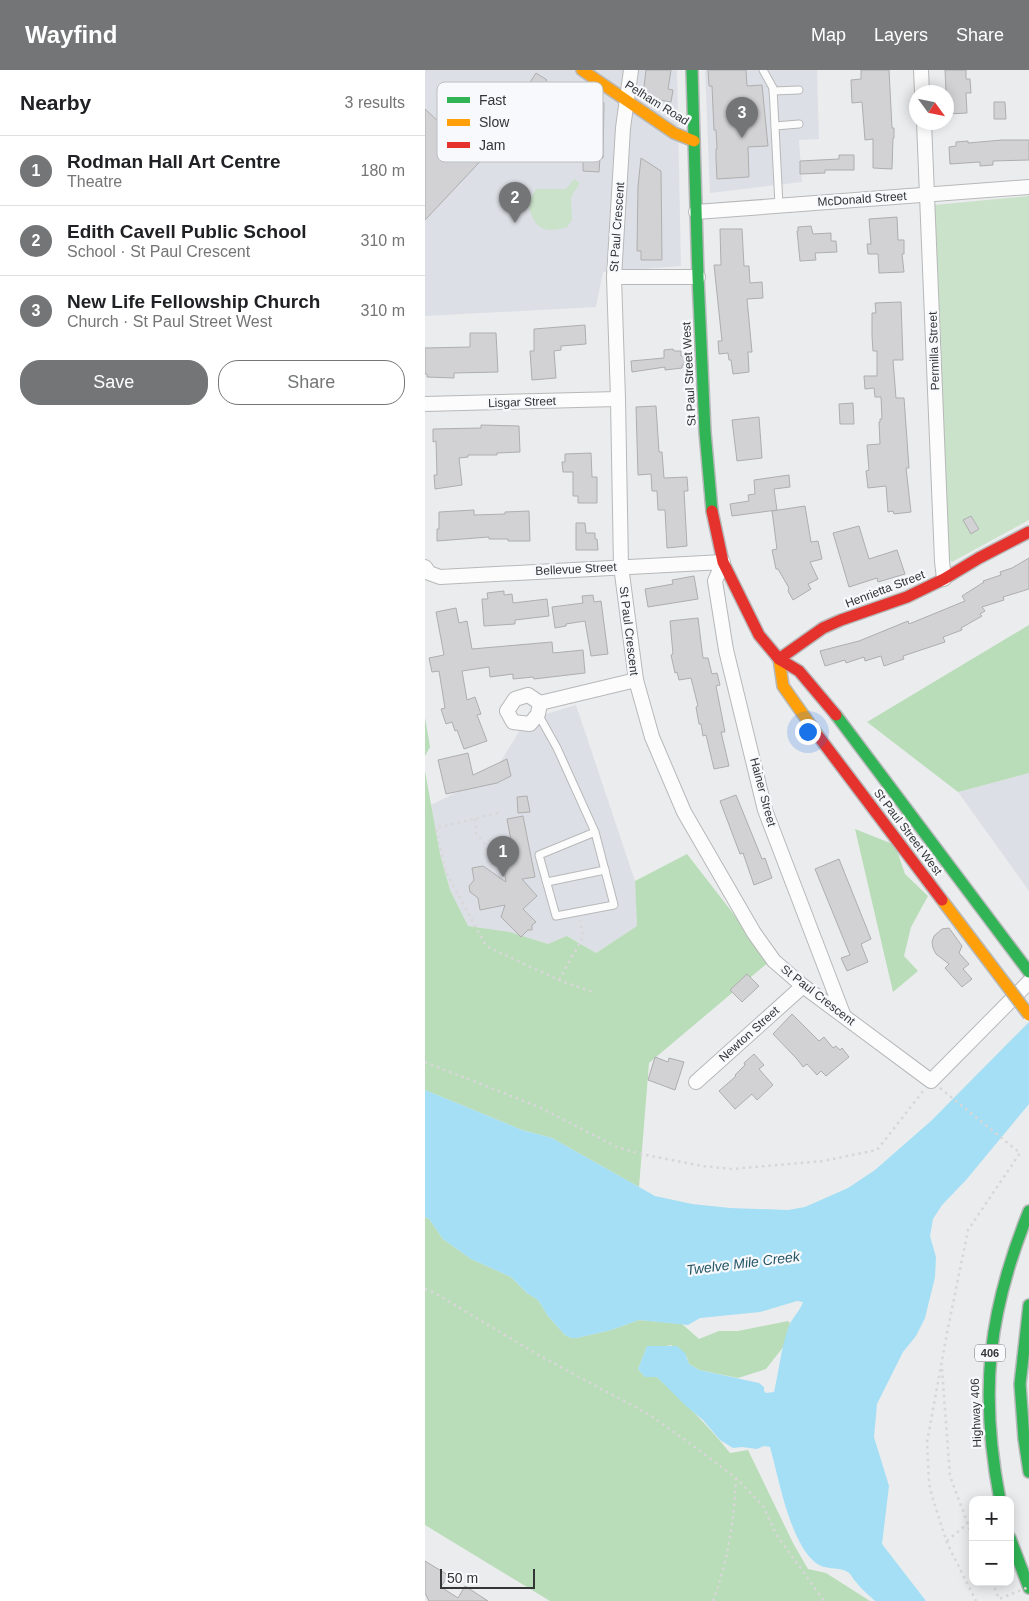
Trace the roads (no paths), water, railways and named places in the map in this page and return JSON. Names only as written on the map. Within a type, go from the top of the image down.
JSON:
[{"type":"main road","name":"Pelham Road","points":[[582,70],[598,82]]},
{"type":"main road","name":"St Paul Street West","points":[[692,70],[698,277],[706,442],[712,509],[723,562],[741,602],[759,635],[779,659],[799,671],[838,717],[1029,972]]},
{"type":"main road","name":"Pelham Road","points":[[603,85],[674,133],[694,141]]},
{"type":"main road","name":"Henrietta Street","points":[[779,659],[823,628],[907,597],[945,579],[979,558],[1029,532]]},
{"type":"main road","name":"St Paul Street West","points":[[779,659],[783,686],[819,737],[1029,1015]]},
{"type":"main road","name":"Highway 406","points":[[999,1496],[994,1475],[988,1428],[987,1385],[992,1337],[1011,1257],[1029,1211]]},
{"type":"main road","name":"406","points":[[1029,1305],[1020,1384],[1024,1439],[1029,1472]]},
{"type":"main road","points":[[1011,1541],[1029,1588]]},
{"type":"street","name":"St Paul Crescent","points":[[631,70],[623,128],[614,277],[621,566],[635,680],[652,737],[684,812],[754,934],[774,961],[803,986],[931,1081],[1029,982]]},
{"type":"street","points":[[921,70],[922,85]]},
{"type":"street","name":"Permilla Street","points":[[924,130],[942,561],[945,579]]},
{"type":"street","name":"McDonald Street","points":[[696,212],[1029,187]]},
{"type":"street","points":[[614,277],[698,277]]},
{"type":"street","name":"Lisgar Street","points":[[425,404],[618,399]]},
{"type":"street","name":"Bellevue Street","points":[[427,570],[440,577],[723,562]]},
{"type":"street","name":"Hainer Street","points":[[723,562],[715,581],[726,650],[765,810],[843,1014]]},
{"type":"street","points":[[539,708],[635,680]]},
{"type":"street","name":"Newton Street","points":[[696,1082],[803,986]]},
{"type":"lane","points":[[763,70],[773,91],[779,205]]},
{"type":"lane","points":[[773,91],[799,90]]},
{"type":"lane","points":[[775,126],[799,124]]},
{"type":"lane","points":[[539,708],[595,832],[614,905],[557,916],[539,855],[595,832]]},
{"type":"lane","points":[[547,882],[605,870]]},
{"type":"water","name":"Twelve Mile Creek","points":[[1029,1022],[1029,1104],[966,1180],[942,1205],[933,1219],[930,1236],[936,1257],[935,1277],[925,1318],[916,1336],[903,1352],[877,1404],[874,1437],[889,1486],[882,1544],[926,1601],[875,1601],[848,1572],[823,1567],[816,1563],[807,1554],[792,1526],[770,1447],[764,1446],[757,1449],[733,1448],[720,1440],[703,1420],[657,1377],[645,1377],[638,1369],[647,1346],[677,1346],[685,1353],[689,1364],[699,1370],[759,1383],[764,1387],[766,1393],[774,1392],[786,1334],[790,1323],[803,1302],[797,1301],[760,1312],[700,1318],[688,1325],[639,1320],[611,1330],[571,1338],[565,1335],[548,1316],[538,1300],[527,1293],[511,1277],[471,1259],[443,1239],[429,1219],[425,1217],[425,1090],[522,1130],[552,1138],[655,1196],[692,1204],[730,1208],[788,1210],[805,1207],[848,1188],[875,1170],[931,1121]]},
{"type":"place","name":"New Life Fellowship Church","points":[[742,138]]},
{"type":"place","name":"Edith Cavell Public School","points":[[515,223]]},
{"type":"place","name":"Rodman Hall Art Centre","points":[[503,877]]}]
